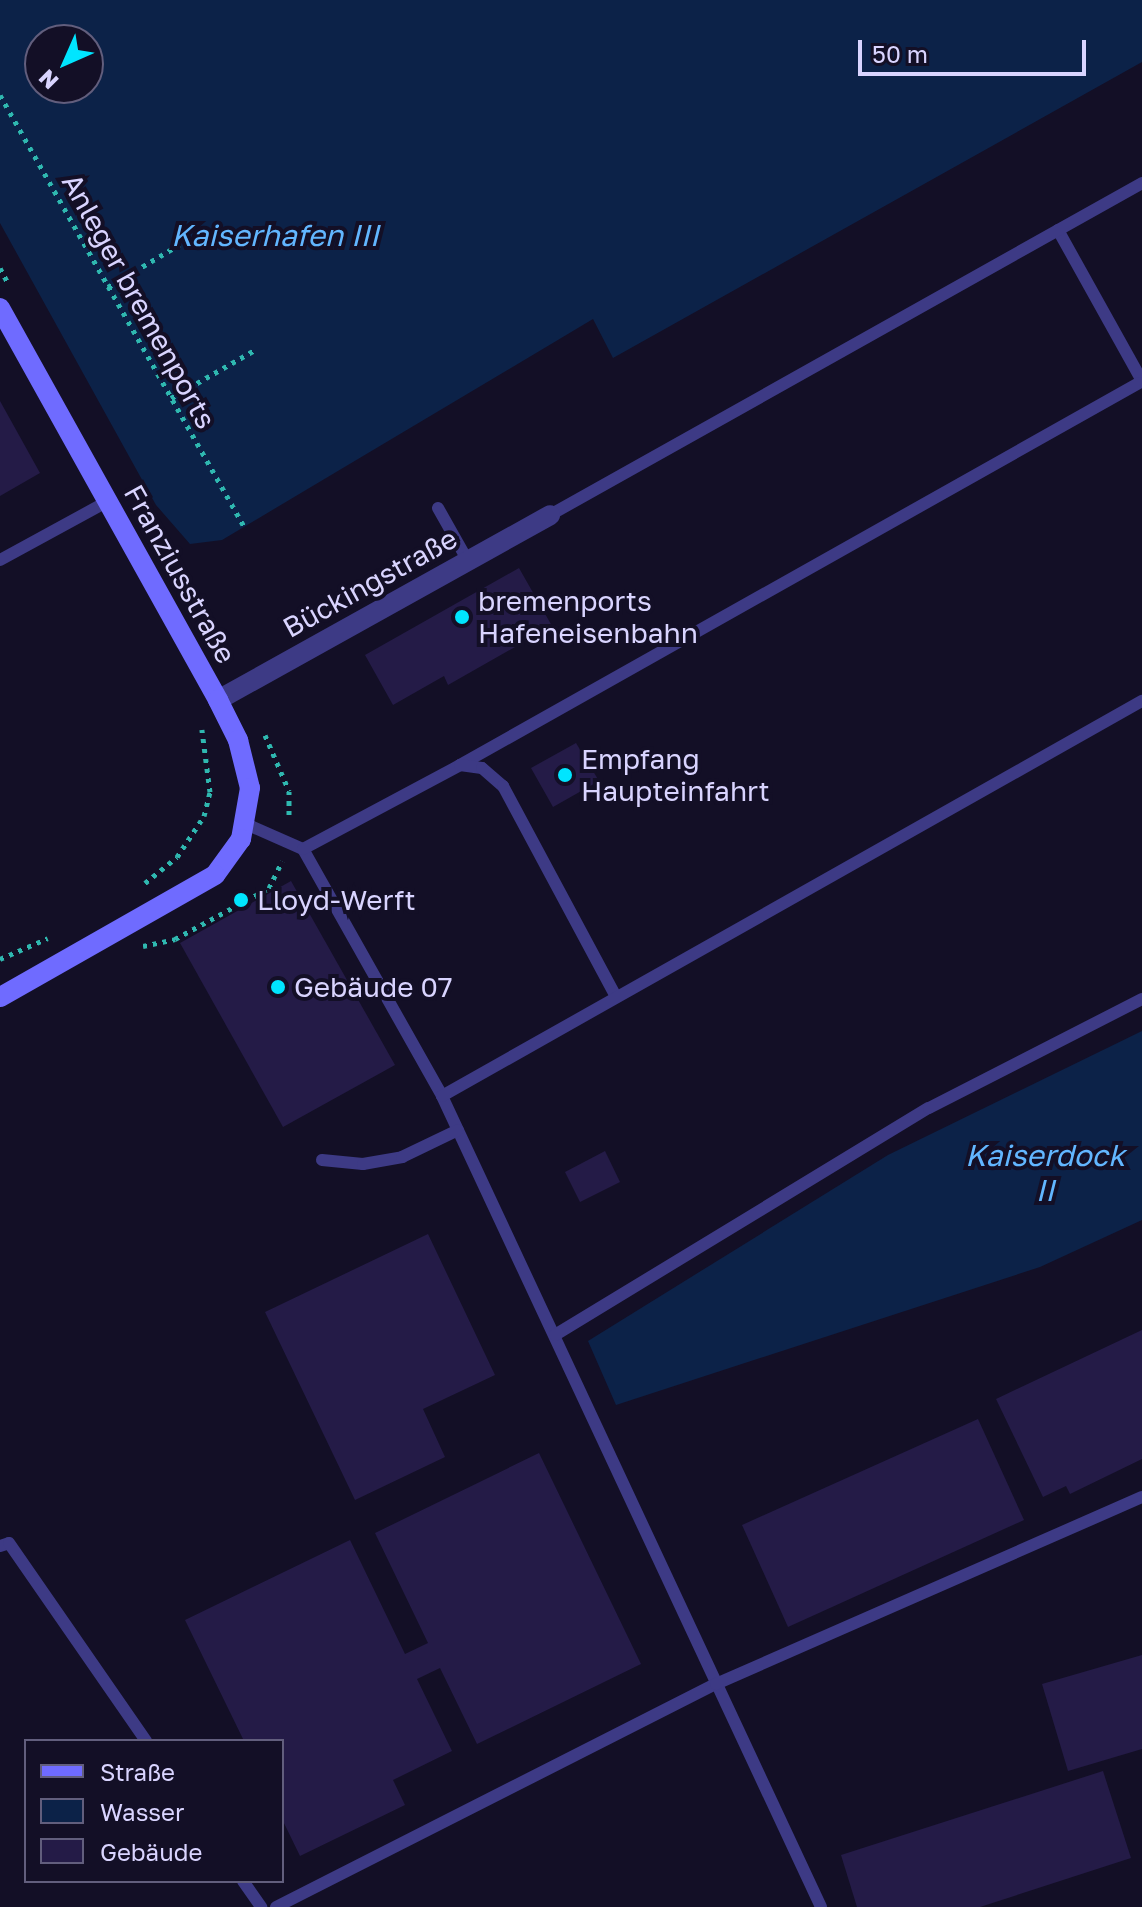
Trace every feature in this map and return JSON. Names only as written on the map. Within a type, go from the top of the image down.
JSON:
[{"type":"main road","name":"Franziusstraße","points":[[0,308],[218,700],[247,763],[250,788],[246,824],[215,875],[0,997]]},
{"type":"street","name":"Bückingstraße","points":[[218,700],[550,515]]},
{"type":"lane","points":[[550,515],[1142,183]]},
{"type":"lane","points":[[303,849],[460,765],[1140,382],[1058,230]]},
{"type":"lane","points":[[0,560],[108,501]]},
{"type":"lane","points":[[438,508],[468,561]]},
{"type":"lane","points":[[442,1096],[1142,701]]},
{"type":"lane","points":[[460,765],[482,768],[503,786],[616,997]]},
{"type":"lane","points":[[246,824],[303,849],[442,1096],[821,1907]]},
{"type":"lane","points":[[555,1335],[929,1108],[1142,999]]},
{"type":"lane","points":[[322,1160],[363,1164],[402,1157],[458,1130]]},
{"type":"lane","points":[[276,1907],[716,1684],[1142,1497]]},
{"type":"lane","points":[[0,1546],[9,1543],[145,1739]]},
{"type":"lane","points":[[244,1883],[261,1907]]},
{"type":"path","name":"Anleger bremenports","points":[[0,95],[244,527]]},
{"type":"path","points":[[108,287],[189,239]]},
{"type":"path","points":[[171,398],[253,351]]},
{"type":"path","points":[[139,887],[177,857],[204,816],[209,768],[198,716]]},
{"type":"path","points":[[0,959],[58,935]]},
{"type":"water","name":"Kaiserhafen III","points":[[0,0],[1142,0],[1142,62],[613,358],[593,319],[222,540],[190,544],[156,505],[0,223]]},
{"type":"water","name":"Kaiserdock II","points":[[1142,1031],[1142,1220],[1040,1267],[616,1405],[588,1341],[888,1155]]},
{"type":"building","points":[[0,401],[40,473],[0,496]]},
{"type":"building","points":[[519,568],[552,626],[448,685],[444,676],[393,705],[365,655]]},
{"type":"building","name":"Empfang Haupteinfahrt","points":[[576,743],[599,781],[553,807],[531,768]]},
{"type":"building","name":"Gebäude 07","points":[[291,881],[395,1065],[283,1127],[180,943]]},
{"type":"building","points":[[605,1151],[620,1182],[580,1202],[565,1172]]},
{"type":"building","points":[[428,1234],[495,1375],[423,1409],[445,1457],[355,1500],[265,1312]]},
{"type":"building","points":[[1142,1330],[1142,1459],[1070,1494],[1066,1486],[1043,1497],[996,1399]]},
{"type":"building","points":[[978,1419],[1024,1520],[788,1627],[742,1525]]},
{"type":"building","points":[[539,1453],[641,1664],[477,1744],[440,1668],[417,1679],[452,1751],[393,1780],[405,1805],[300,1856],[284,1823],[284,1739],[243,1739],[185,1620],[350,1540],[405,1654],[428,1643],[375,1533]]},
{"type":"building","points":[[1142,1655],[1142,1749],[1068,1771],[1042,1684]]},
{"type":"building","points":[[1103,1771],[1131,1858],[980,1907],[857,1907],[841,1855]]},
{"type":"place","name":"bremenports Hafeneisenbahn","points":[[462,617]]},
{"type":"place","name":"Empfang Haupteinfahrt","points":[[565,775]]},
{"type":"place","name":"Lloyd-Werft","points":[[241,900]]},
{"type":"place","name":"Gebäude 07","points":[[278,987]]}]
